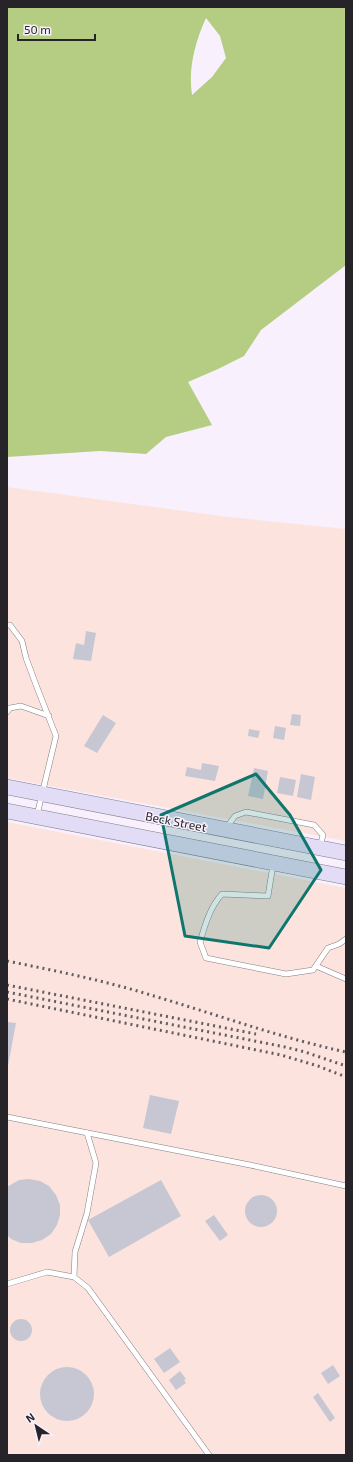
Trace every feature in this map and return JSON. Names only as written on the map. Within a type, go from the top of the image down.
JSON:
[{"type":"main road","name":"Beck Street","points":[[7,787],[346,853]]},
{"type":"main road","name":"Beck Street","points":[[7,810],[346,876]]},
{"type":"lane","points":[[7,625],[10,626],[22,641],[26,658],[56,736],[36,816]]},
{"type":"lane","points":[[7,712],[10,708],[21,706],[49,716]]},
{"type":"lane","points":[[225,830],[235,816],[246,812],[314,825],[323,835],[320,848]]},
{"type":"lane","points":[[273,862],[268,896],[222,894],[216,901],[209,914],[200,942],[206,958],[286,974],[313,970],[328,948],[339,944],[346,939]]},
{"type":"lane","points":[[316,966],[346,979]]},
{"type":"lane","points":[[7,1117],[250,1165],[346,1186]]},
{"type":"lane","points":[[74,1277],[75,1252],[87,1213],[96,1163],[87,1133]]},
{"type":"lane","points":[[7,1284],[47,1272],[74,1277],[88,1288],[209,1455]]},
{"type":"highlighted area","points":[[256,774],[290,815],[321,870],[269,948],[185,936],[161,815]]},
{"type":"shaded area","points":[[7,487],[228,517],[346,529],[346,841],[7,778]]},
{"type":"shaded area","points":[[7,822],[346,888],[346,1455],[7,1455]]},
{"type":"green space","points":[[7,7],[346,7],[346,265],[261,330],[244,356],[188,382],[212,425],[166,437],[146,454],[100,451],[7,457]],"holes":[[[206,18],[220,36],[226,58],[212,77],[192,95],[191,75],[193,56]]]},
{"type":"building","points":[[86,631],[96,633],[91,661],[73,659],[76,643],[84,645]]},
{"type":"building","points":[[292,714],[301,715],[300,726],[290,725]]},
{"type":"building","points":[[103,715],[116,723],[97,753],[84,746]]},
{"type":"building","points":[[275,726],[286,728],[284,740],[273,738]]},
{"type":"building","points":[[249,729],[260,731],[258,738],[248,736]]},
{"type":"building","points":[[202,763],[219,766],[215,781],[185,776],[187,767],[201,770]]},
{"type":"building","points":[[254,768],[268,771],[263,799],[248,796]]},
{"type":"building","points":[[301,774],[315,777],[311,800],[297,797]]},
{"type":"building","points":[[280,777],[296,780],[293,796],[277,793]]},
{"type":"building","points":[[7,1022],[16,1023],[8,1066],[7,1066]]},
{"type":"building","points":[[150,1095],[179,1101],[171,1134],[143,1128]]},
{"type":"building","points":[[29,1179],[40,1181],[49,1186],[56,1195],[60,1205],[60,1215],[57,1225],[51,1234],[42,1240],[32,1243],[21,1243],[11,1239],[7,1235],[7,1187],[19,1180]]},
{"type":"building","points":[[161,1180],[181,1216],[109,1257],[88,1220]]},
{"type":"building","points":[[258,1195],[264,1195],[273,1199],[277,1211],[273,1223],[264,1227],[258,1227],[249,1223],[245,1214],[245,1208],[249,1199]]},
{"type":"building","points":[[214,1215],[228,1235],[220,1241],[205,1221]]},
{"type":"building","points":[[17,1319],[25,1319],[32,1326],[32,1334],[25,1341],[17,1341],[10,1334],[10,1326]]},
{"type":"building","points":[[170,1348],[180,1362],[164,1373],[154,1359]]},
{"type":"building","points":[[333,1365],[340,1376],[328,1384],[321,1373]]},
{"type":"building","points":[[67,1367],[77,1369],[86,1375],[92,1384],[94,1394],[92,1404],[86,1413],[77,1419],[67,1421],[57,1419],[48,1413],[42,1404],[40,1394],[42,1384],[48,1375],[57,1369]]},
{"type":"building","points":[[180,1371],[186,1379],[184,1380],[186,1383],[176,1390],[169,1380]]},
{"type":"building","points":[[318,1393],[335,1418],[330,1422],[313,1397]]},
{"type":"railway","points":[[7,961],[118,986],[274,1033],[346,1052]]},
{"type":"railway","points":[[7,985],[256,1034]]},
{"type":"railway","points":[[7,992],[285,1047],[346,1066]]},
{"type":"railway","points":[[7,999],[281,1055],[318,1066],[346,1077]]}]
